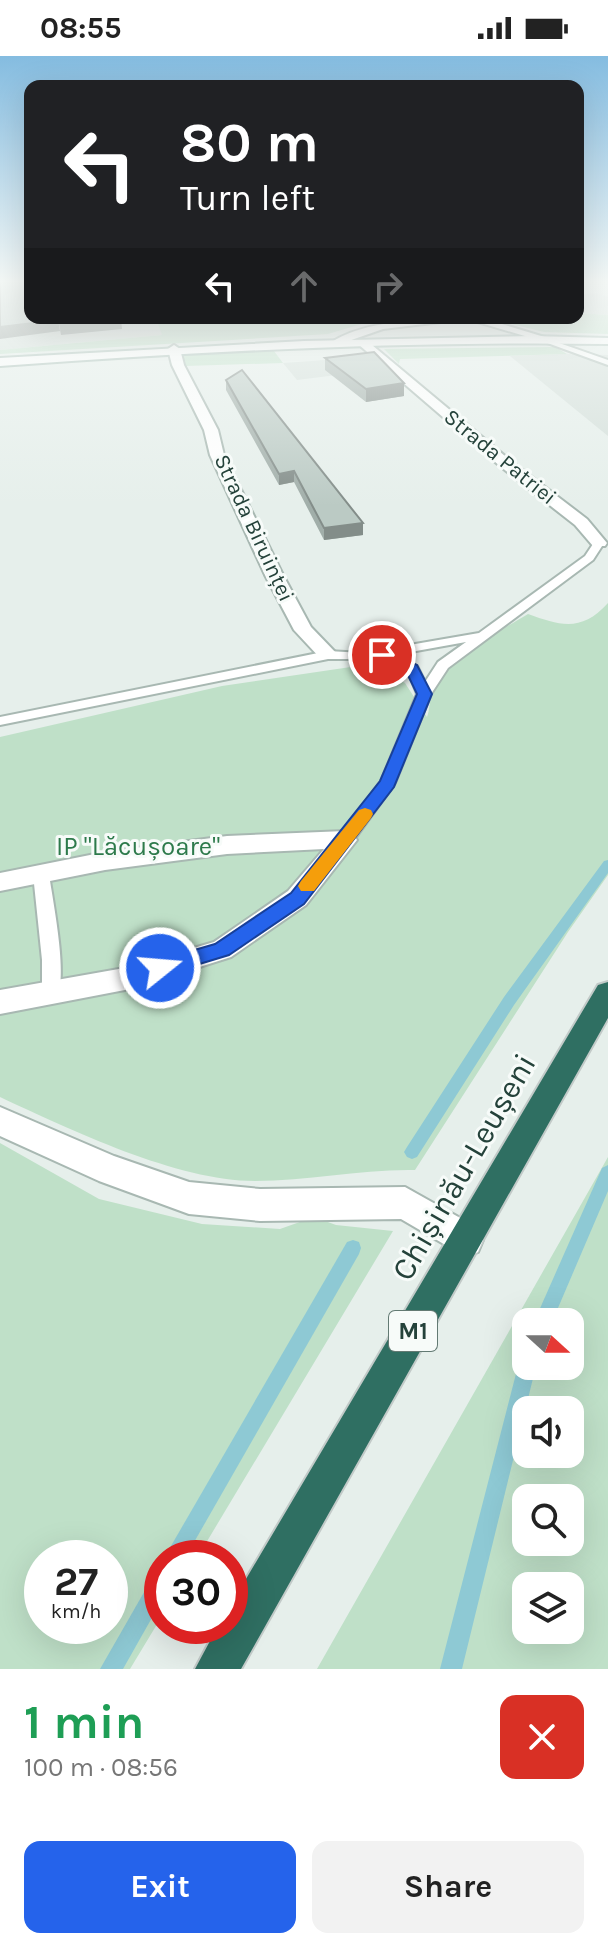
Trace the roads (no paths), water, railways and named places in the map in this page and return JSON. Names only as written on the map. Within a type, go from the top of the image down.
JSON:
[{"type":"highway","name":"Chișinău-Leușeni","points":[[217,1669],[608,993]]},
{"type":"street","points":[[0,362],[90,355]]},
{"type":"street","name":"Strada Biruinței","points":[[176,355],[211,430],[217,455],[274,575],[303,630],[328,655]]},
{"type":"street","name":"Strada Patriei","points":[[378,355],[506,464],[581,522],[599,543]]},
{"type":"street","points":[[0,882],[105,861],[227,845],[345,840]]},
{"type":"street","points":[[0,1002],[130,978],[222,950],[297,898],[345,840]]},
{"type":"street","points":[[0,1121],[110,1170],[189,1198],[260,1205],[405,1203],[466,1240]]},
{"type":"lane","points":[[588,355],[608,363]]},
{"type":"lane","points":[[345,840],[388,783],[424,694],[443,665],[589,558],[599,543]]},
{"type":"lane","points":[[0,721],[328,655],[382,655],[481,636]]},
{"type":"lane","points":[[382,655],[412,669],[424,694]]},
{"type":"lane","points":[[41,874],[51,960],[51,993]]},
{"type":"waterway","points":[[412,1152],[509,1001],[608,864]]},
{"type":"waterway","points":[[549,1308],[608,1173]]},
{"type":"waterway","points":[[184,1540],[353,1248]]},
{"type":"waterway","points":[[451,1669],[523,1380]]},
{"type":"waterway","points":[[111,1669],[144,1611]]},
{"type":"park label","name":"IP \"Lăcușoare\"","points":[[138,846]]}]
